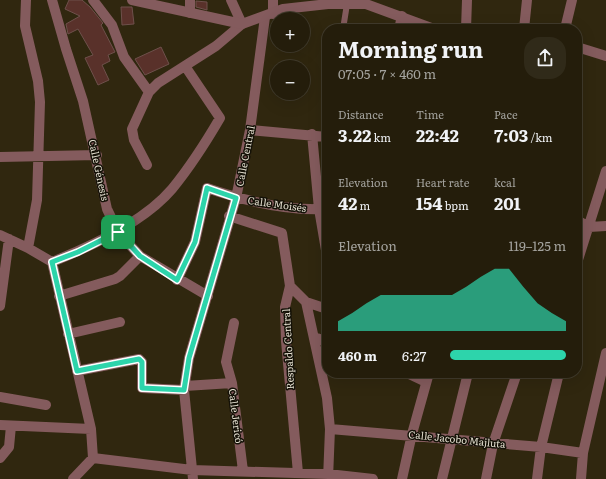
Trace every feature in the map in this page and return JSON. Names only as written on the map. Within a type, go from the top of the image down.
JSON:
[{"type":"street","points":[[26,0],[25,26],[38,81],[40,102],[37,200],[28,248]]},
{"type":"street","name":"Calle Génesis","points":[[52,0],[66,49],[84,101],[97,155],[107,209],[118,232],[140,256],[177,280],[208,296]]},
{"type":"street","points":[[93,0],[112,25],[124,57],[149,92]]},
{"type":"street","points":[[132,0],[242,24]]},
{"type":"street","points":[[190,0],[190,13]]},
{"type":"street","points":[[231,0],[242,24]]},
{"type":"street","name":"Calle Central","points":[[192,474],[184,388],[189,358],[236,198],[250,130],[269,15],[273,0]]},
{"type":"street","points":[[466,24],[467,0]]},
{"type":"street","points":[[525,24],[527,0]]},
{"type":"street","points":[[566,24],[572,0]]},
{"type":"street","points":[[147,165],[134,140],[132,128],[149,92],[158,83],[216,46],[242,24],[283,9],[311,3],[328,2],[346,4],[366,2],[422,24]]},
{"type":"street","points":[[400,24],[402,16]]},
{"type":"street","points":[[582,49],[606,56]]},
{"type":"street","points":[[52,262],[78,252],[118,232],[150,209],[172,189],[210,136],[220,118],[185,66]]},
{"type":"street","points":[[250,130],[322,136]]},
{"type":"street","points":[[312,134],[322,202]]},
{"type":"street","points":[[0,158],[97,155]]},
{"type":"street","points":[[582,248],[606,171]]},
{"type":"street","name":"Calle Moisés","points":[[177,280],[195,242],[207,188],[236,198],[269,205],[322,209]]},
{"type":"street","name":"Respaldo Central","points":[[230,216],[282,233],[290,286],[285,307],[286,341],[298,473]]},
{"type":"street","points":[[582,223],[589,227],[606,226]]},
{"type":"street","points":[[0,306],[5,237],[52,262],[91,429],[93,458],[73,479]]},
{"type":"street","points":[[59,296],[115,279],[140,256]]},
{"type":"street","points":[[290,286],[306,302],[322,307]]},
{"type":"street","points":[[306,302],[322,375]]},
{"type":"street","points":[[68,334],[120,322]]},
{"type":"street","points":[[232,383],[226,362],[234,324]]},
{"type":"street","points":[[314,338],[322,340]]},
{"type":"street","points":[[580,479],[583,453],[606,353]]},
{"type":"street","name":"Calle Jericó","points":[[77,371],[139,359],[142,362],[142,388],[184,388],[232,383],[243,471]]},
{"type":"street","points":[[323,378],[327,398],[330,429],[328,476]]},
{"type":"street","points":[[402,479],[412,434],[428,378]]},
{"type":"street","points":[[442,479],[467,378]]},
{"type":"street","points":[[486,479],[493,444],[515,378]]},
{"type":"street","points":[[537,479],[541,447],[558,378]]},
{"type":"street","points":[[0,397],[46,405]]},
{"type":"street","points":[[0,426],[91,429]]},
{"type":"street","points":[[0,458],[9,447],[11,426]]},
{"type":"street","name":"Calle Jacobo Majluta","points":[[330,429],[412,434],[493,444],[541,447],[583,453]]},
{"type":"street","points":[[93,458],[192,474],[243,471],[282,476],[298,473],[373,479]]},
{"type":"lane","points":[[344,24],[346,4]]},
{"type":"building","points":[[69,0],[82,0],[90,7],[103,23],[101,25],[115,52],[108,55],[110,61],[102,65],[109,80],[98,85],[85,58],[93,55],[78,29],[68,34],[66,24],[80,16],[65,9]]},
{"type":"building","points":[[196,1],[207,2],[207,10],[196,7]]},
{"type":"building","points":[[121,7],[132,7],[134,24],[122,25]]},
{"type":"building","points":[[161,47],[169,64],[145,75],[135,59]]},
{"type":"route","points":[[207,188],[236,198],[210,291],[189,358],[184,390],[142,388],[142,362],[139,359],[77,371],[52,262],[78,252],[118,232],[140,256],[177,280],[195,242],[207,188]]}]
